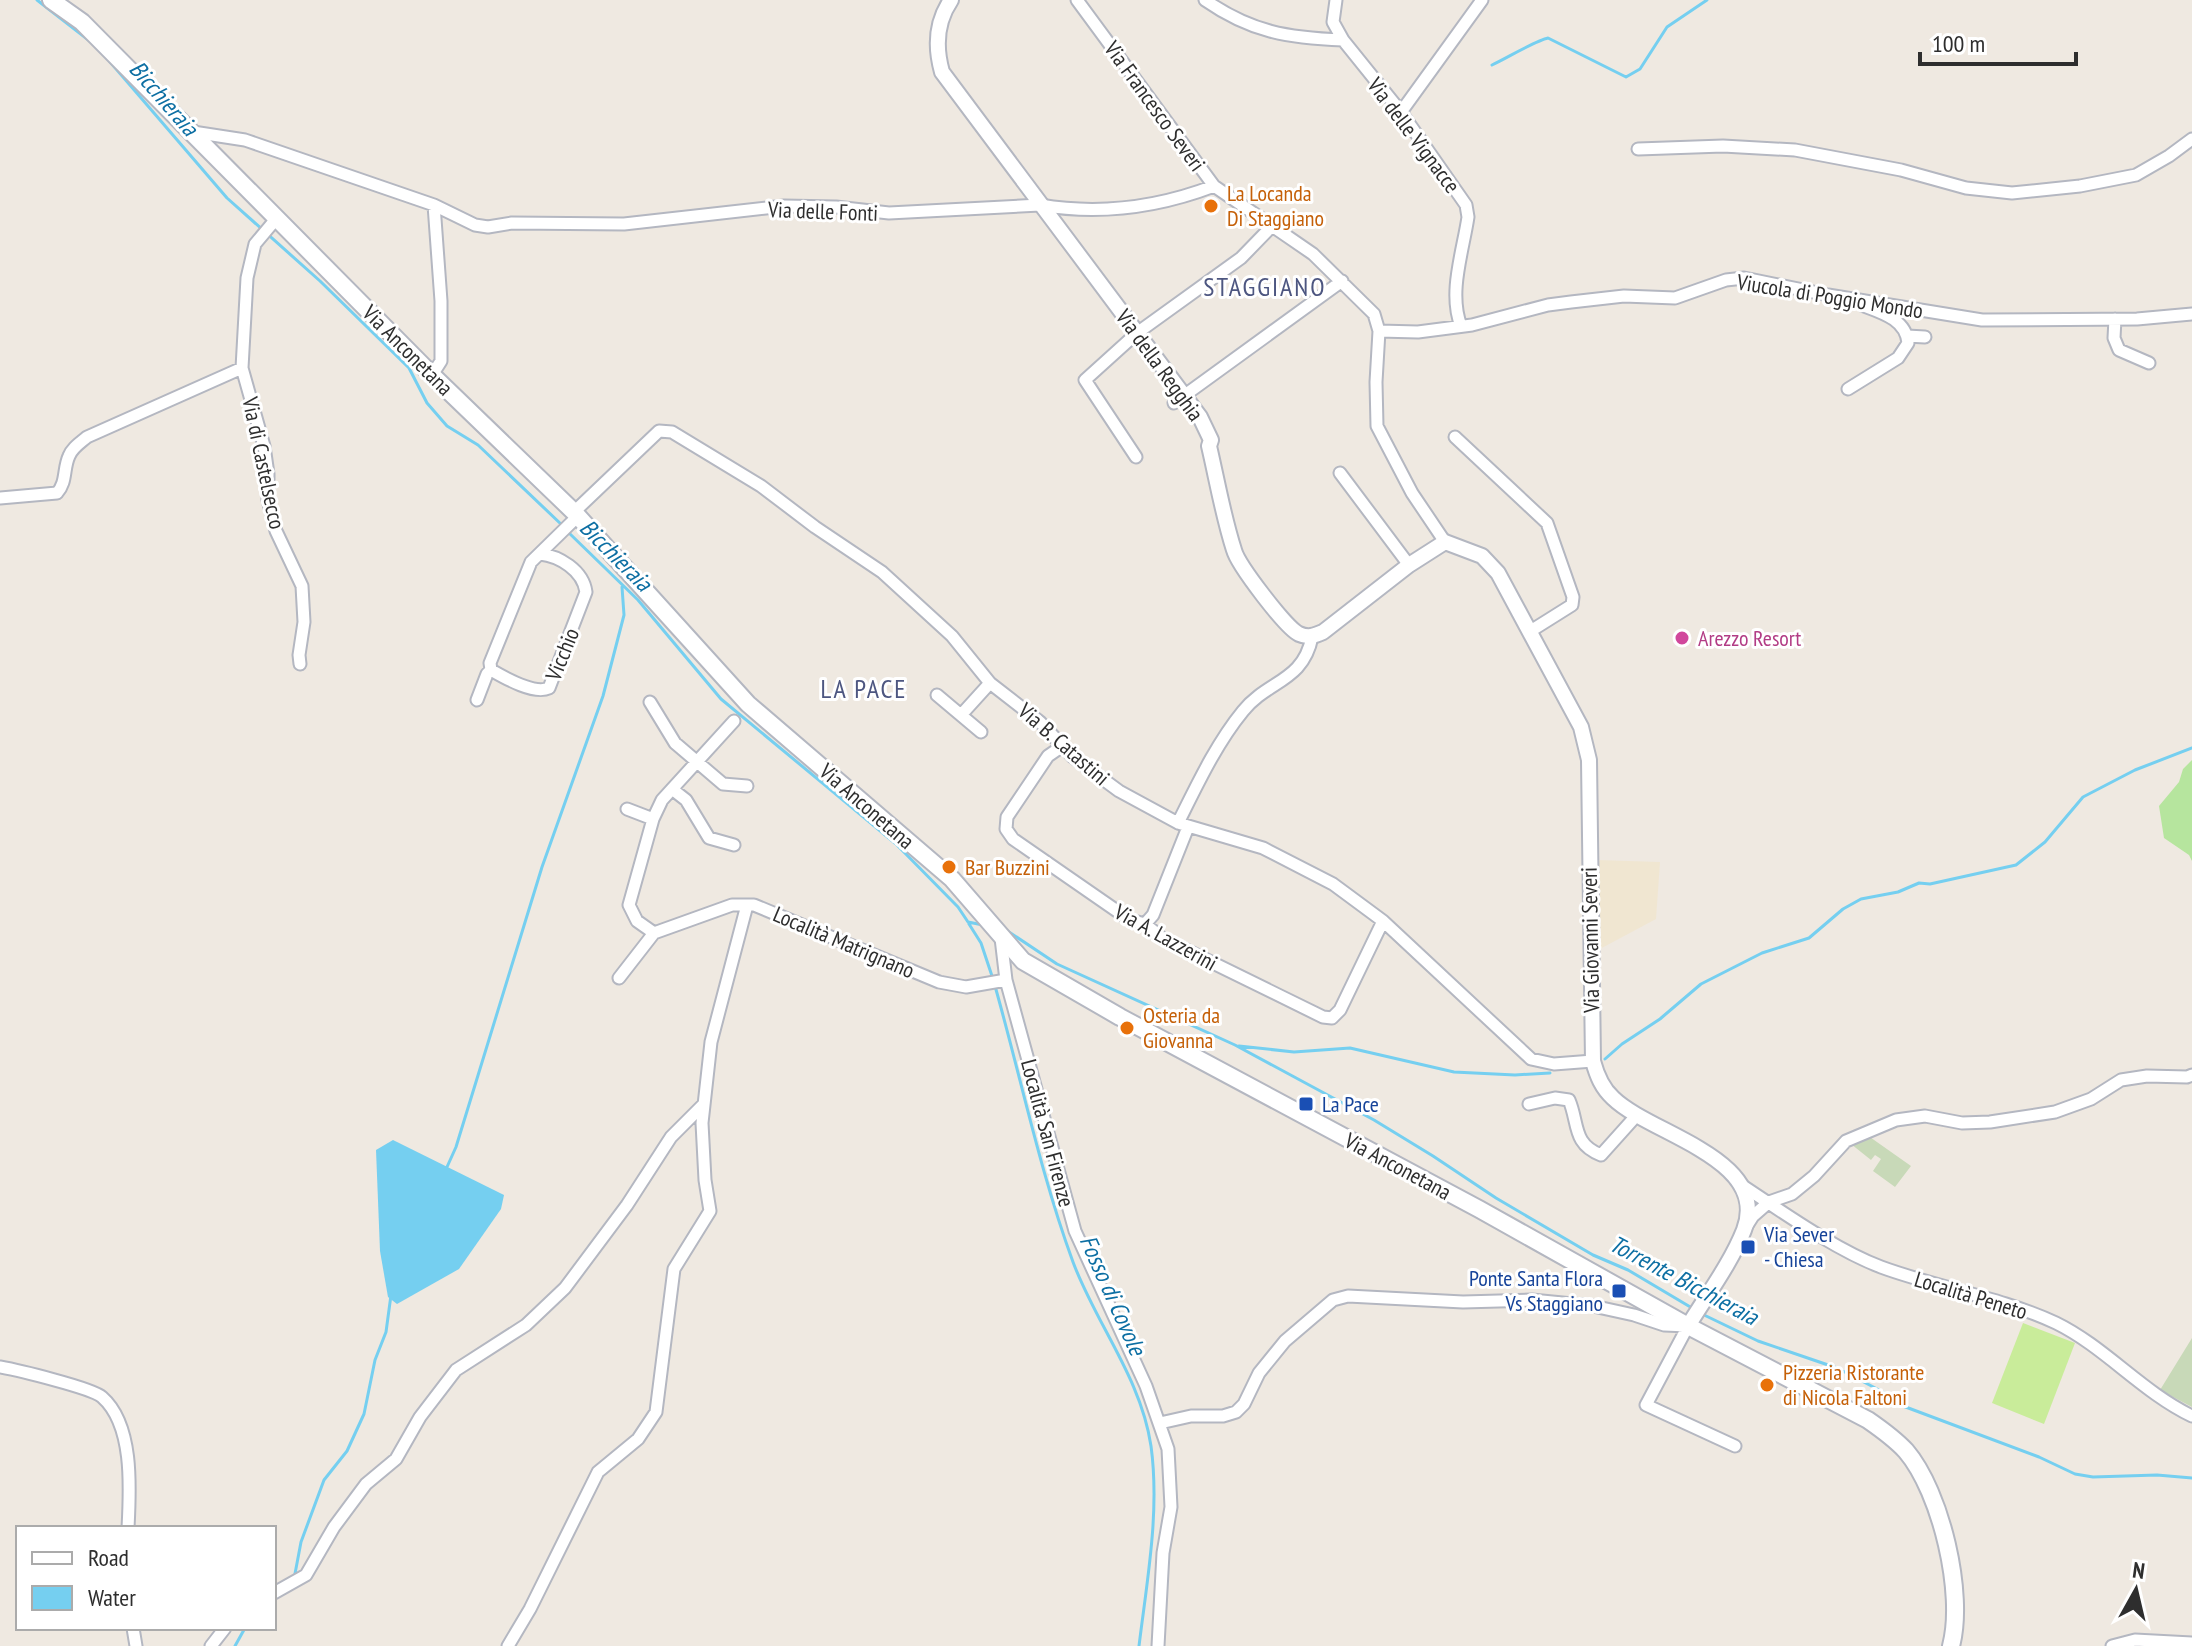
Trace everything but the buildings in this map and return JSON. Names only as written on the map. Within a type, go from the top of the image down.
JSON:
[{"type":"main road","name":"Via Anconetana","points":[[51,0],[82,22],[193,132],[273,223],[574,516],[749,705],[952,879],[1012,951],[1034,968],[1120,1017],[1479,1209],[1694,1316],[1868,1420],[1906,1451],[1928,1486],[1943,1537],[1954,1602],[1955,1624],[1951,1646]]},
{"type":"street","name":"Via della Regghia","points":[[951,0],[939,27],[937,52],[942,72],[1137,333],[1180,399],[1204,424],[1211,440],[1209,446],[1234,553],[1249,577],[1289,625],[1297,633],[1312,637]]},
{"type":"street","name":"Via Francesco Severi","points":[[1077,0],[1214,186],[1313,254],[1374,314],[1379,331]]},
{"type":"street","points":[[1205,0],[1227,16],[1271,33],[1294,38],[1343,40]]},
{"type":"street","name":"Via delle Vignacce","points":[[1336,0],[1333,22],[1343,40],[1401,112],[1466,205],[1468,217],[1456,297],[1461,326]]},
{"type":"street","points":[[1401,112],[1482,0]]},
{"type":"street","name":"Via delle Fonti","points":[[193,132],[245,140],[434,205],[475,225],[488,227],[512,223],[624,224],[784,206],[836,207],[889,213],[1040,205],[1057,208],[1137,208],[1214,186]]},
{"type":"street","points":[[1638,149],[1723,146],[1795,150],[1901,170],[1966,188],[2012,193],[2080,186],[2136,175],[2192,139]]},
{"type":"street","points":[[432,375],[441,361],[441,301],[434,205]]},
{"type":"street","name":"Via di Castelsecco","points":[[273,223],[256,242],[247,278],[242,368],[264,446],[268,500],[276,531],[302,586],[304,622],[300,664]]},
{"type":"street","points":[[1136,457],[1085,380],[1137,333],[1241,258],[1273,225]]},
{"type":"street","name":"Viucola di Poggio Mondo","points":[[1379,331],[1418,332],[1461,326],[1571,302],[1624,296],[1675,298],[1726,280],[1744,278],[1837,297],[1982,320],[2115,319],[2192,314]]},
{"type":"street","points":[[1180,399],[1342,281]]},
{"type":"street","points":[[1837,297],[1890,317],[1907,336],[1907,347],[1898,358],[1848,389]]},
{"type":"street","points":[[2115,319],[2114,338],[2119,350],[2149,363]]},
{"type":"street","points":[[1145,924],[1153,915],[1199,780],[1243,710],[1286,680],[1301,665],[1312,637],[1445,542],[1412,493],[1377,426],[1379,331]]},
{"type":"street","points":[[1907,336],[1925,337]]},
{"type":"street","points":[[0,498],[57,493],[64,485],[65,466],[70,452],[87,437],[242,368]]},
{"type":"street","name":"Via B. Catastini","points":[[574,516],[659,431],[672,432],[761,486],[882,572],[952,636],[990,683],[1046,727],[1061,747],[1119,791],[1183,825],[1263,848],[1333,884],[1383,921],[1531,1059],[1554,1064],[1593,1061]]},
{"type":"street","points":[[1455,437],[1547,523],[1573,597],[1572,605],[1529,632]]},
{"type":"street","points":[[1340,473],[1409,565]]},
{"type":"street","points":[[477,700],[531,562],[574,516]]},
{"type":"street","name":"Via Giovanni Severi","points":[[1445,542],[1482,556],[1498,573],[1581,727],[1589,760],[1593,1061],[1602,1086],[1636,1116],[1723,1163],[1743,1186]]},
{"type":"street","name":"Vicchio","points":[[491,670],[539,691],[549,688],[586,586],[560,558],[540,554]]},
{"type":"street","points":[[961,715],[990,683]]},
{"type":"street","points":[[937,695],[981,732]]},
{"type":"street","points":[[650,702],[675,743],[723,784],[747,786]]},
{"type":"street","points":[[619,978],[654,933],[637,921],[629,905],[653,819],[662,800],[734,721]]},
{"type":"street","name":"Via A. Lazzerini","points":[[1061,747],[1048,756],[1007,817],[1006,829],[1013,839],[1130,920],[1145,924],[1162,938],[1328,1018],[1340,1010],[1383,921]]},
{"type":"street","points":[[672,789],[686,800],[709,838],[734,845]]},
{"type":"street","points":[[627,809],[653,819]]},
{"type":"street","name":"Località Matrignano","points":[[654,933],[732,905],[747,905],[764,908],[939,982],[954,986],[983,985],[1002,980]]},
{"type":"street","points":[[508,1646],[530,1609],[598,1472],[638,1439],[656,1412],[674,1269],[710,1211],[705,1180],[704,1104],[711,1042],[747,905]]},
{"type":"street","name":"Località San Firenze","points":[[1001,938],[1002,980],[1075,1231],[1160,1423],[1168,1449],[1172,1488],[1163,1553],[1158,1646]]},
{"type":"street","points":[[1735,1446],[1646,1405],[1745,1228],[1769,1202],[1792,1194],[1814,1176],[1846,1141],[1896,1120],[1925,1116],[1962,1123],[2003,1120],[2055,1112],[2091,1099],[2121,1080],[2192,1075]]},
{"type":"street","points":[[1529,1104],[1555,1098],[1569,1100],[1577,1135],[1589,1149],[1601,1155],[1636,1116]]},
{"type":"street","points":[[276,1592],[306,1575],[334,1527],[366,1484],[396,1459],[420,1417],[456,1370],[526,1325],[565,1288],[627,1205],[671,1137],[704,1104]]},
{"type":"street","points":[[1743,1186],[1747,1200],[1745,1228]]},
{"type":"street","name":"Località Peneto","points":[[1743,1186],[1840,1246],[1881,1267],[2019,1308],[2054,1322],[2082,1337],[2148,1388],[2192,1416]]},
{"type":"street","points":[[1160,1423],[1191,1416],[1223,1416],[1236,1412],[1244,1404],[1259,1373],[1285,1341],[1333,1300],[1348,1296],[1463,1302],[1532,1300],[1593,1306],[1664,1325],[1694,1316]]},
{"type":"street","points":[[0,1367],[101,1395],[120,1422],[130,1478],[128,1526]]},
{"type":"street","points":[[211,1646],[223,1630]]},
{"type":"street","points":[[2112,1646],[2135,1640],[2192,1643]]},
{"type":"shaded area","points":[[1596,860],[1660,862],[1656,919],[1598,950]]},
{"type":"green space","points":[[2192,760],[2192,861],[2189,855],[2164,838],[2159,806]]},
{"type":"green space","points":[[1867,1135],[1911,1166],[1895,1187],[1873,1171],[1881,1159],[1875,1155],[1871,1160],[1851,1144]]},
{"type":"green space","points":[[2023,1323],[2075,1343],[2044,1424],[1992,1403]]},
{"type":"green space","points":[[2192,1338],[2192,1407],[2160,1390]]},
{"type":"water","points":[[393,1140],[504,1195],[501,1209],[459,1269],[397,1304],[388,1297],[380,1251],[376,1150]]},
{"type":"waterway","name":"Bicchieraia","points":[[37,0],[91,42]]},
{"type":"waterway","points":[[1492,65],[1548,38],[1626,77],[1640,69],[1667,27],[1707,0]]},
{"type":"waterway","name":"Bicchieraia","points":[[105,56],[227,198],[320,281],[409,368],[427,403],[447,426],[478,445],[563,526]]},
{"type":"waterway","name":"Bicchieraia","points":[[568,532],[638,600],[721,699],[896,844],[958,907],[968,922],[983,925]]},
{"type":"waterway","points":[[447,1167],[456,1147],[542,867],[603,696],[624,615],[622,587]]},
{"type":"waterway","points":[[1605,1059],[1701,984],[1762,953],[1809,938],[1843,909],[1861,899],[1898,892],[1919,883],[1930,884],[2016,865],[2045,842],[2083,797],[2135,770],[2192,748]]},
{"type":"waterway","name":"Fosso di Covole","points":[[969,924],[981,943],[993,979]]},
{"type":"waterway","name":"Torrente Bicchieraia","points":[[1006,930],[1057,964],[1235,1045],[1374,1120],[1496,1198],[1692,1308]]},
{"type":"waterway","name":"Fosso di Covole","points":[[995,986],[1061,1228],[1083,1285],[1128,1374],[1146,1421],[1154,1496],[1139,1646]]},
{"type":"waterway","points":[[1239,1046],[1294,1052],[1350,1048],[1454,1072],[1550,1073]]},
{"type":"waterway","points":[[294,1579],[301,1542],[324,1480],[347,1451],[364,1414],[375,1360],[386,1332],[391,1295]]},
{"type":"waterway","name":"Torrente Bicchieraia","points":[[1702,1314],[1758,1341],[1837,1368],[1903,1406],[2039,1457],[2075,1474],[2192,1478]]},
{"type":"waterway","points":[[235,1646],[244,1630]]},
{"type":"place","name":"La Locanda Di Staggiano","points":[[1211,206]]},
{"type":"place","name":"Arezzo Resort","points":[[1682,638]]},
{"type":"place","name":"Bar Buzzini","points":[[949,867]]},
{"type":"place","name":"Osteria da Giovanna","points":[[1127,1028]]},
{"type":"place","name":"La Pace","points":[[1306,1104]]},
{"type":"place","name":"Via Sever - Chiesa","points":[[1748,1247]]},
{"type":"place","name":"Ponte Santa Flora Vs Staggiano","points":[[1619,1291]]},
{"type":"place","name":"Pizzeria Ristorante di Nicola Faltoni","points":[[1767,1385]]},
{"type":"district","name":"STAGGIANO","points":[[1265,286]]},
{"type":"district","name":"LA PACE","points":[[864,688]]}]
